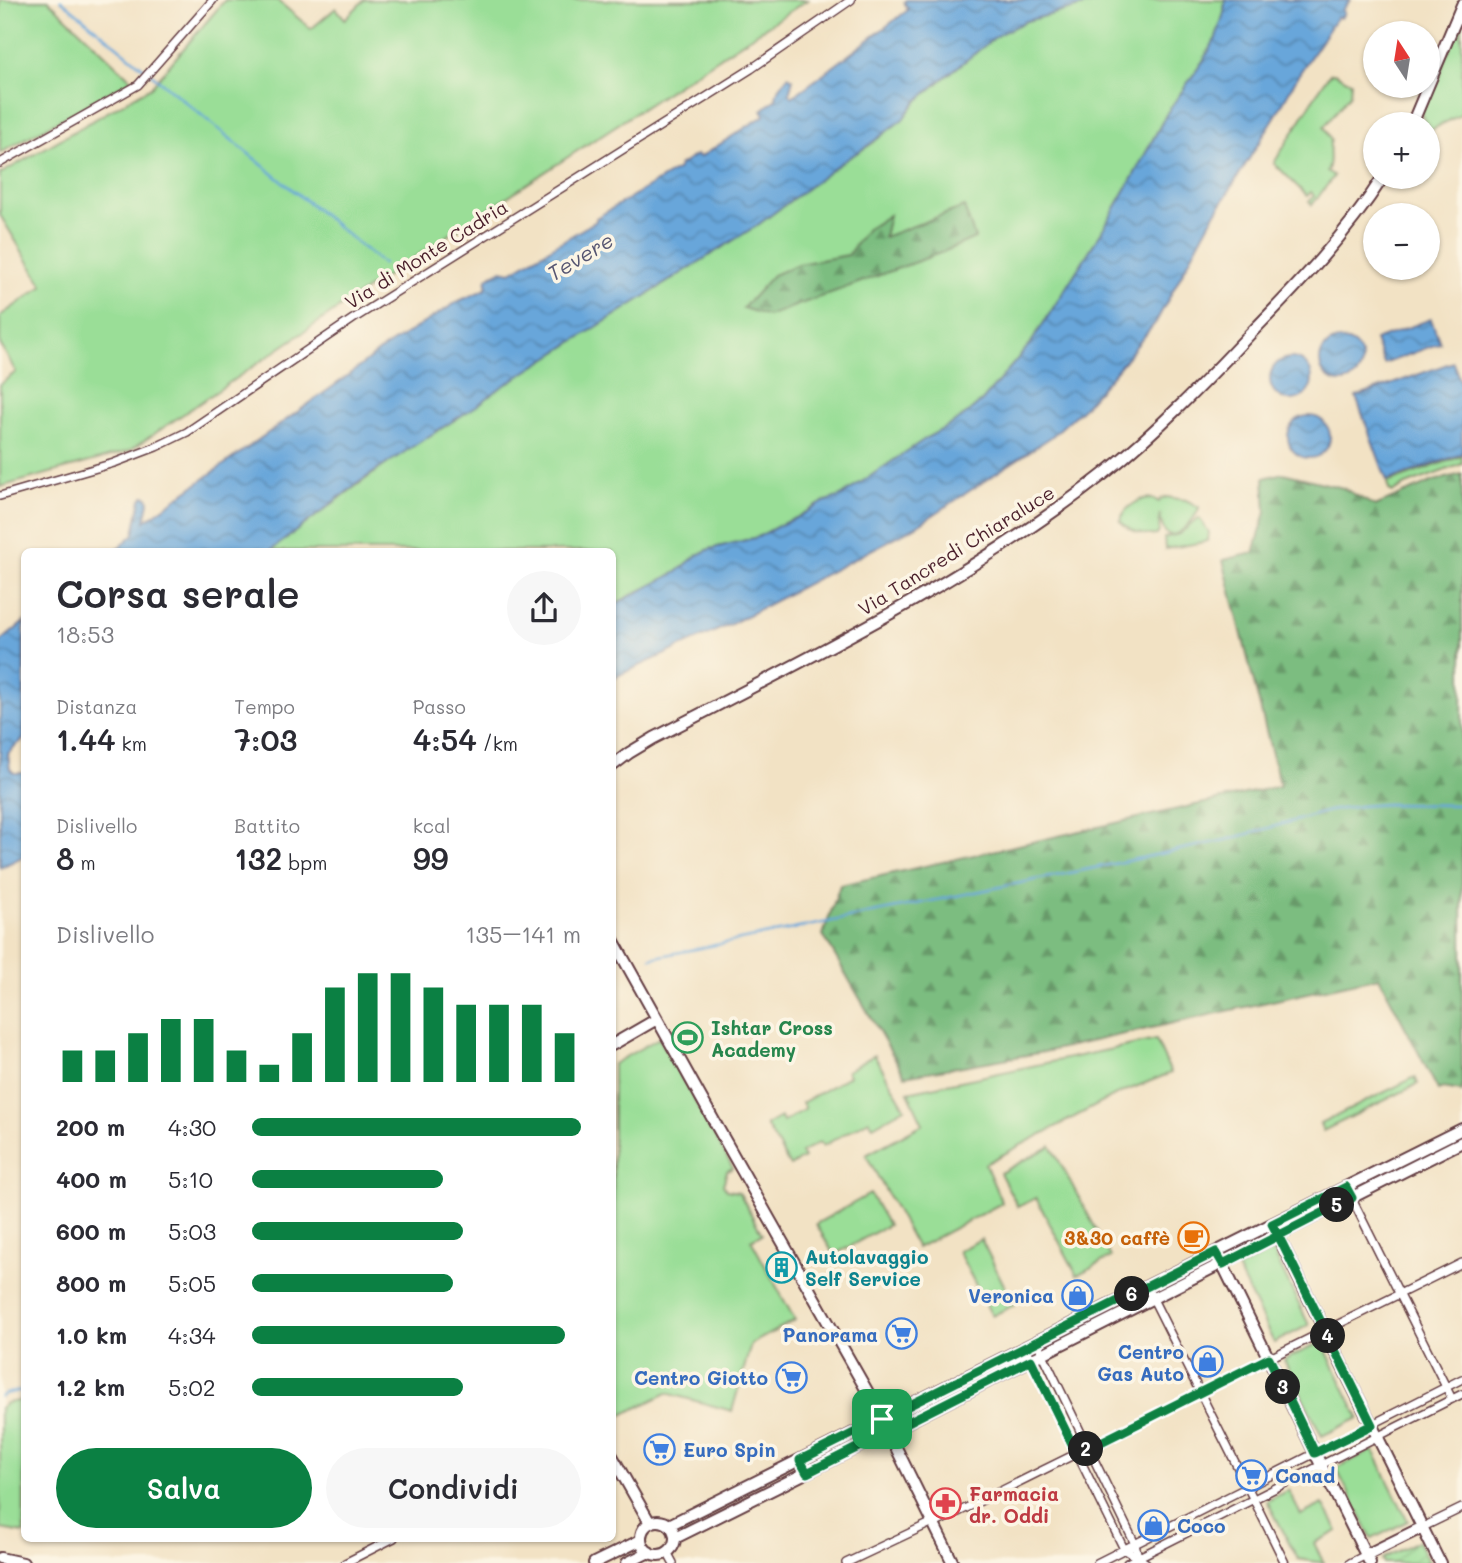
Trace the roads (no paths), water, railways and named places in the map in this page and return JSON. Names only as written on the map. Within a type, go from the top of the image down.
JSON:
[{"type":"street","points":[[0,163],[138,85],[213,0]]},
{"type":"street","name":"Via di Monte Cadria","points":[[0,496],[105,466],[187,432],[371,307],[742,75],[851,0]]},
{"type":"street","points":[[1417,112],[1462,5]]},
{"type":"street","name":"Via Tancredi Chiaraluce","points":[[616,763],[654,738],[920,596],[1017,536],[1082,491],[1178,408],[1289,294],[1346,230],[1375,189]]},
{"type":"street","points":[[616,945],[882,1419],[953,1563]]},
{"type":"street","points":[[616,1043],[657,1019]]},
{"type":"street","points":[[669,1525],[1462,1129]]},
{"type":"street","points":[[675,1538],[1462,1142]]},
{"type":"street","points":[[1346,1187],[1452,1399]]},
{"type":"street","points":[[1272,1224],[1440,1563]]},
{"type":"street","points":[[1216,1252],[1368,1559]]},
{"type":"street","points":[[846,1563],[1077,1454],[1462,1263]]},
{"type":"street","points":[[1147,1287],[1285,1563]]},
{"type":"street","points":[[1037,1342],[1135,1544],[1138,1557]]},
{"type":"street","points":[[1025,1348],[1124,1549],[1146,1563]]},
{"type":"street","points":[[1097,1563],[1462,1379]]},
{"type":"street","points":[[1126,1563],[1462,1394]]},
{"type":"street","points":[[800,1460],[807,1473]]},
{"type":"street","points":[[616,1463],[650,1522]]},
{"type":"street","points":[[730,1495],[737,1508]]},
{"type":"street","points":[[1350,1563],[1368,1559],[1462,1508]]},
{"type":"street","points":[[660,1521],[669,1525],[675,1538],[673,1546],[667,1552],[649,1552],[641,1539],[644,1528],[650,1522],[660,1521]]},
{"type":"street","points":[[594,1563],[641,1539]]},
{"type":"street","points":[[345,1563],[386,1542]]},
{"type":"street","points":[[626,1563],[649,1552]]},
{"type":"street","points":[[667,1552],[673,1563]]},
{"type":"street","points":[[0,1558],[23,1563]]},
{"type":"water","name":"Tevere","points":[[1106,0],[1026,21],[999,34],[915,103],[903,119],[759,224],[500,388],[361,481],[274,548],[118,548],[134,534],[141,499],[144,496],[148,497],[149,503],[145,521],[384,348],[459,301],[486,289],[487,278],[502,270],[511,272],[596,221],[596,218],[678,169],[696,155],[700,157],[765,115],[762,110],[776,99],[777,92],[788,76],[793,79],[789,94],[792,97],[908,10],[904,2]]},
{"type":"water","points":[[1225,0],[1350,0],[1342,10],[1344,13],[1341,18],[1337,17],[1299,74],[1210,222],[1156,322],[1082,409],[1051,437],[915,527],[731,624],[616,677],[616,603],[677,572],[697,555],[758,537],[824,502],[841,496],[928,437],[949,426],[982,401],[1031,343],[1102,231],[1167,113],[1216,38]]},
{"type":"water","points":[[1431,319],[1440,343],[1384,364],[1375,340]]},
{"type":"water","points":[[1341,340],[1356,346],[1362,361],[1356,376],[1341,382],[1326,376],[1320,361],[1326,346]]},
{"type":"water","points":[[1291,358],[1306,364],[1312,379],[1306,394],[1291,400],[1276,394],[1270,379],[1276,364]]},
{"type":"water","points":[[1453,362],[1462,387],[1462,454],[1387,481],[1356,397]]},
{"type":"water","points":[[1309,416],[1324,422],[1330,437],[1324,452],[1309,458],[1294,452],[1288,437],[1294,422]]},
{"type":"water","points":[[21,624],[21,741],[8,754],[10,769],[14,773],[21,773],[21,858],[0,868],[0,642]]},
{"type":"waterway","points":[[61,0],[383,264]]},
{"type":"waterway","points":[[651,958],[1230,839],[1329,811],[1387,804],[1462,805]]},
{"type":"waterway","points":[[0,1397],[21,1391]]},
{"type":"place","name":"Ishtar Cross Academy","points":[[688,1038]]},
{"type":"place","name":"3&30 caffè","points":[[1193,1237]]},
{"type":"place","name":"Autolavaggio Self Service","points":[[782,1267]]},
{"type":"place","name":"Veronica","points":[[1077,1295]]},
{"type":"place","name":"Panorama","points":[[901,1334]]},
{"type":"place","name":"Centro Gas Auto","points":[[1207,1362]]},
{"type":"place","name":"Centro Giotto","points":[[791,1377]]},
{"type":"place","name":"Euro Spin","points":[[660,1449]]},
{"type":"place","name":"Conad","points":[[1252,1475]]},
{"type":"place","name":"Farmacia dr. Oddi","points":[[946,1504]]},
{"type":"place","name":"Coco","points":[[1154,1525]]}]
